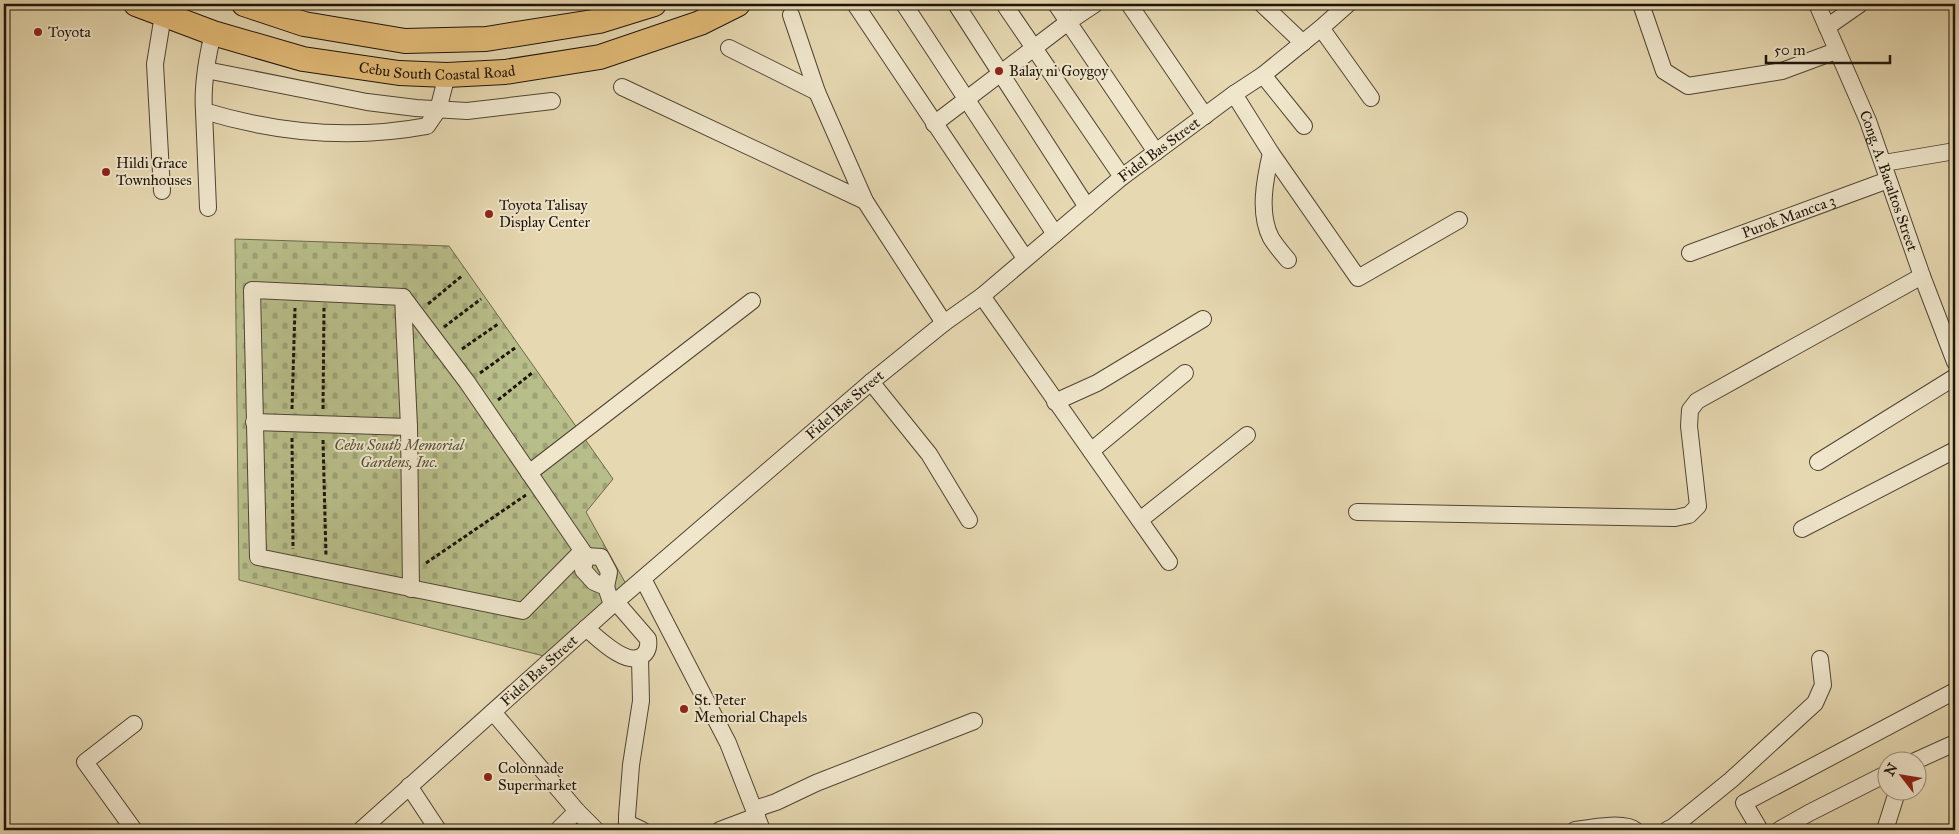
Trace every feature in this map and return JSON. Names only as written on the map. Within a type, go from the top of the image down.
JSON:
[{"type":"highway","name":"Cebu South Coastal Road","points":[[136,4],[213,33],[304,59],[399,73],[447,75],[505,72],[600,57],[700,23],[738,4]]},
{"type":"highway","name":"Cebu South Coastal Road","points":[[244,4],[304,24],[405,41],[486,39],[599,21],[654,4]]},
{"type":"street","points":[[855,4],[1025,258]]},
{"type":"street","points":[[904,4],[1055,234]]},
{"type":"street","points":[[956,4],[1087,207]]},
{"type":"street","points":[[1004,4],[1122,177]]},
{"type":"street","points":[[1056,4],[1156,152]]},
{"type":"street","points":[[934,124],[1094,4]]},
{"type":"street","points":[[1129,4],[1205,116]]},
{"type":"street","points":[[1262,4],[1303,43]]},
{"type":"street","name":"Fidel Bas Street","points":[[361,830],[614,603],[871,382],[944,323],[982,296],[1122,177],[1259,77],[1303,43],[1348,4]]},
{"type":"street","points":[[1640,4],[1664,71],[1688,86],[1782,71],[1836,50]]},
{"type":"street","name":"Cong. A. Bacaltos Street","points":[[1817,4],[1868,121],[1922,276],[1955,362]]},
{"type":"street","points":[[1827,27],[1860,4]]},
{"type":"street","points":[[162,191],[155,64],[163,15]]},
{"type":"street","points":[[791,15],[817,92],[865,201],[944,323]]},
{"type":"street","points":[[1321,28],[1371,98]]},
{"type":"street","points":[[208,208],[203,95],[213,33]]},
{"type":"street","points":[[729,48],[817,92]]},
{"type":"street","points":[[206,70],[367,102],[438,110],[468,111],[552,101]]},
{"type":"street","points":[[204,111],[250,122],[333,134],[407,130],[427,126],[438,110],[447,75]]},
{"type":"street","points":[[1259,77],[1272,102]]},
{"type":"street","points":[[1259,77],[1304,126]]},
{"type":"street","points":[[622,87],[865,201]]},
{"type":"street","points":[[1234,94],[1271,153],[1358,278],[1459,220]]},
{"type":"street","points":[[1884,163],[1955,150]]},
{"type":"street","points":[[1271,153],[1265,177],[1265,221],[1270,236],[1288,260]]},
{"type":"street","name":"Purok Mancca 3","points":[[1690,253],[1888,180]]},
{"type":"street","points":[[1357,512],[1658,518],[1675,518],[1688,515],[1698,506],[1689,426],[1690,410],[1697,401],[1922,276]]},
{"type":"street","points":[[584,554],[523,611],[411,581],[258,557],[252,290],[403,297],[467,382],[584,554],[601,557],[609,572],[606,587],[614,603],[648,639],[647,650],[640,658],[631,660],[623,657],[586,628]]},
{"type":"street","points":[[982,296],[1169,562]]},
{"type":"street","points":[[403,297],[409,427],[411,581]]},
{"type":"street","points":[[529,473],[752,301]]},
{"type":"street","points":[[1055,402],[1097,383],[1203,319]]},
{"type":"street","points":[[1091,451],[1185,373]]},
{"type":"street","points":[[1818,462],[1955,376]]},
{"type":"street","points":[[871,382],[929,454],[969,520]]},
{"type":"street","points":[[254,422],[409,427]]},
{"type":"street","points":[[1140,520],[1247,435]]},
{"type":"street","points":[[1802,529],[1955,450]]},
{"type":"street","points":[[643,579],[728,743],[758,818]]},
{"type":"street","points":[[640,658],[641,701],[631,765],[627,816],[628,823],[642,830]]},
{"type":"street","points":[[1667,830],[1731,780],[1815,703],[1823,685],[1820,659]]},
{"type":"street","points":[[1744,803],[1955,691]]},
{"type":"street","points":[[493,712],[577,811],[596,830]]},
{"type":"street","points":[[720,830],[758,818],[776,802],[824,780],[974,721]]},
{"type":"street","points":[[134,724],[86,762],[134,830]]},
{"type":"street","points":[[1926,756],[1955,743]]},
{"type":"street","points":[[1779,830],[1876,779]]},
{"type":"street","points":[[1731,780],[1760,830]]},
{"type":"street","points":[[408,786],[438,830]]},
{"type":"street","points":[[1886,830],[1895,802]]},
{"type":"street","points":[[558,830],[577,811]]},
{"type":"street","points":[[1575,830],[1602,826],[1630,829]]},
{"type":"path","points":[[416,314],[463,275]]},
{"type":"path","points":[[432,337],[480,299]]},
{"type":"path","points":[[449,358],[498,324]]},
{"type":"path","points":[[467,382],[515,348]]},
{"type":"path","points":[[486,409],[532,373]]},
{"type":"path","points":[[411,581],[533,490],[529,473]]},
{"type":"green space","name":"Cebu South Memorial Gardens, Inc.","points":[[235,239],[449,246],[613,479],[586,512],[626,584],[544,656],[239,580]]},
{"type":"place","name":"Toyota","points":[[38,32]]},
{"type":"place","name":"Balay ni Goygoy","points":[[999,71]]},
{"type":"place","name":"Hildi Grace Townhouses","points":[[106,172]]},
{"type":"place","name":"Toyota Talisay Display Center","points":[[489,214]]},
{"type":"place","name":"St. Peter Memorial Chapels","points":[[684,709]]},
{"type":"place","name":"Colonnade Supermarket","points":[[488,777]]}]
